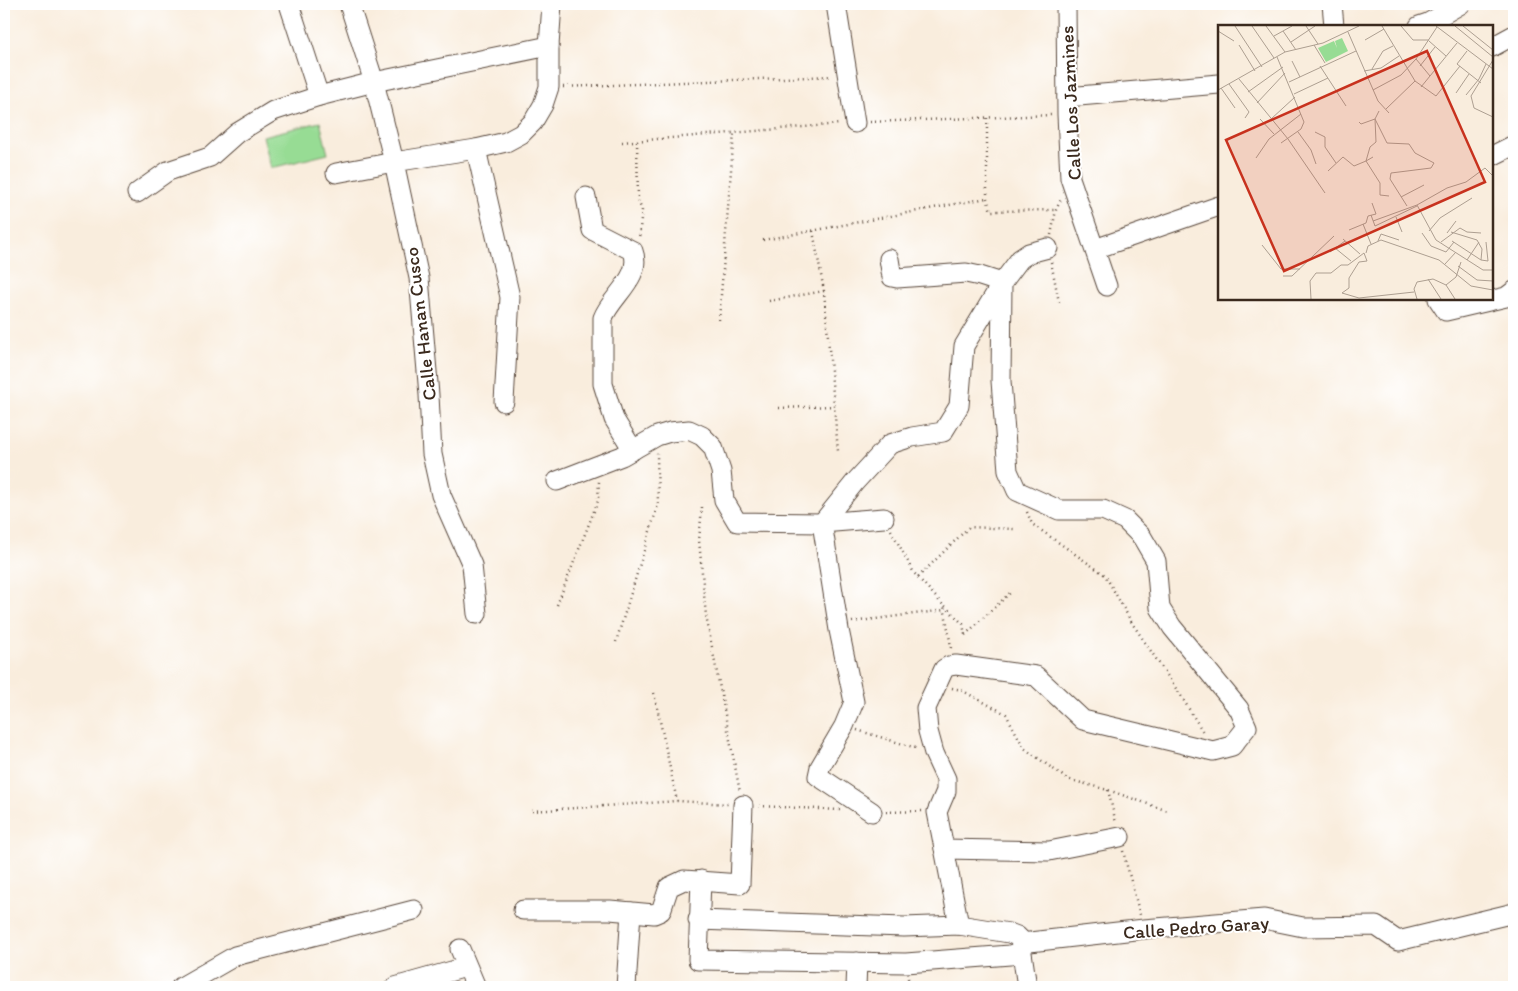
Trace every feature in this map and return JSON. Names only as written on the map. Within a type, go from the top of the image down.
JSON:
[{"type":"street","points":[[289,4],[319,96]]},
{"type":"street","name":"Calle Hanan Cusco","points":[[349,4],[374,82],[394,162],[419,278],[432,454],[441,495],[472,565],[477,614]]},
{"type":"street","points":[[336,173],[476,149],[506,142],[521,134],[533,122],[543,105],[549,87],[552,4]]},
{"type":"street","points":[[836,4],[855,123]]},
{"type":"street","name":"Calle Los Jazmines","points":[[1066,4],[1070,178],[1107,286]]},
{"type":"street","points":[[1332,4],[1334,25]]},
{"type":"street","points":[[1425,25],[1461,4]]},
{"type":"street","points":[[1493,46],[1514,35]]},
{"type":"street","points":[[137,193],[168,170],[210,157],[237,133],[273,111],[319,96],[374,82],[549,46]]},
{"type":"street","points":[[1067,97],[1218,84]]},
{"type":"street","points":[[1493,156],[1514,145]]},
{"type":"street","points":[[476,149],[510,297],[504,402]]},
{"type":"street","points":[[586,197],[592,230],[633,250],[635,257],[630,277],[606,310],[603,318],[603,384],[614,419],[633,450]]},
{"type":"street","points":[[1095,249],[1218,206]]},
{"type":"street","points":[[872,812],[818,776],[820,767],[844,726],[854,702],[838,624],[822,523],[855,482],[890,444],[912,437],[942,432],[959,406],[964,346],[1002,283],[1020,259],[1029,252],[1048,248]]},
{"type":"street","points":[[889,259],[892,277],[966,273],[1002,283]]},
{"type":"street","points":[[958,925],[937,812],[946,791],[946,779],[934,753],[928,731],[926,708],[944,669],[956,665],[1036,676],[1083,720],[1213,751],[1232,746],[1246,727],[1239,709],[1172,627],[1160,608],[1156,561],[1142,537],[1126,520],[1103,510],[1059,510],[1017,492],[1008,472],[1001,381],[1002,283]]},
{"type":"street","points":[[1493,299],[1506,297],[1514,291]]},
{"type":"street","points":[[1442,305],[1482,300]]},
{"type":"street","points":[[557,480],[622,456],[657,436],[670,432],[689,430],[702,436],[713,447],[721,471],[724,500],[736,522],[822,523],[884,518]]},
{"type":"street","points":[[523,910],[610,910],[654,914],[660,911],[669,887],[684,880],[740,884],[743,805]]},
{"type":"street","points":[[944,849],[1049,850],[1120,837]]},
{"type":"street","points":[[702,880],[698,920],[904,927],[958,925],[1013,934],[1017,936],[1021,947],[1028,987]]},
{"type":"street","points":[[181,987],[235,956],[414,910]]},
{"type":"street","points":[[626,987],[631,912]]},
{"type":"street","name":"Calle Pedro Garay","points":[[698,920],[698,960],[906,963],[1010,955],[1016,954],[1021,947],[1144,929],[1264,919],[1303,927],[1376,926],[1398,941],[1514,913]]},
{"type":"street","points":[[460,949],[476,987]]},
{"type":"street","points":[[856,987],[857,962]]},
{"type":"street","points":[[389,986],[466,967]]},
{"type":"path","points":[[549,87],[847,76]]},
{"type":"path","points":[[987,118],[987,198],[991,211],[1056,210]]},
{"type":"path","points":[[719,320],[734,133]]},
{"type":"path","points":[[636,141],[638,202],[642,210],[638,242]]},
{"type":"path","points":[[763,240],[987,198]]},
{"type":"path","points":[[813,231],[824,291],[838,451]]},
{"type":"path","points":[[769,301],[824,291]]},
{"type":"path","points":[[779,408],[834,406]]},
{"type":"path","points":[[616,642],[658,505],[657,436]]},
{"type":"path","points":[[557,605],[598,501],[600,464]]},
{"type":"path","points":[[1017,492],[1032,524],[1105,575],[1132,623],[1182,696],[1213,751]]},
{"type":"path","points":[[702,507],[699,540],[706,616],[743,805]]},
{"type":"path","points":[[884,518],[918,577],[963,624],[965,635],[1011,592]]},
{"type":"path","points":[[918,577],[969,527],[1015,529]]},
{"type":"path","points":[[944,606],[952,648]]},
{"type":"path","points":[[838,624],[945,610]]},
{"type":"path","points":[[936,686],[962,690],[1006,714],[1024,748],[1067,779],[1108,790],[1168,811]]},
{"type":"path","points":[[654,693],[677,800]]},
{"type":"path","points":[[844,726],[934,753]]},
{"type":"path","points":[[1108,790],[1144,929]]},
{"type":"green space","points":[[320,122],[328,154],[271,168],[263,136]]}]
